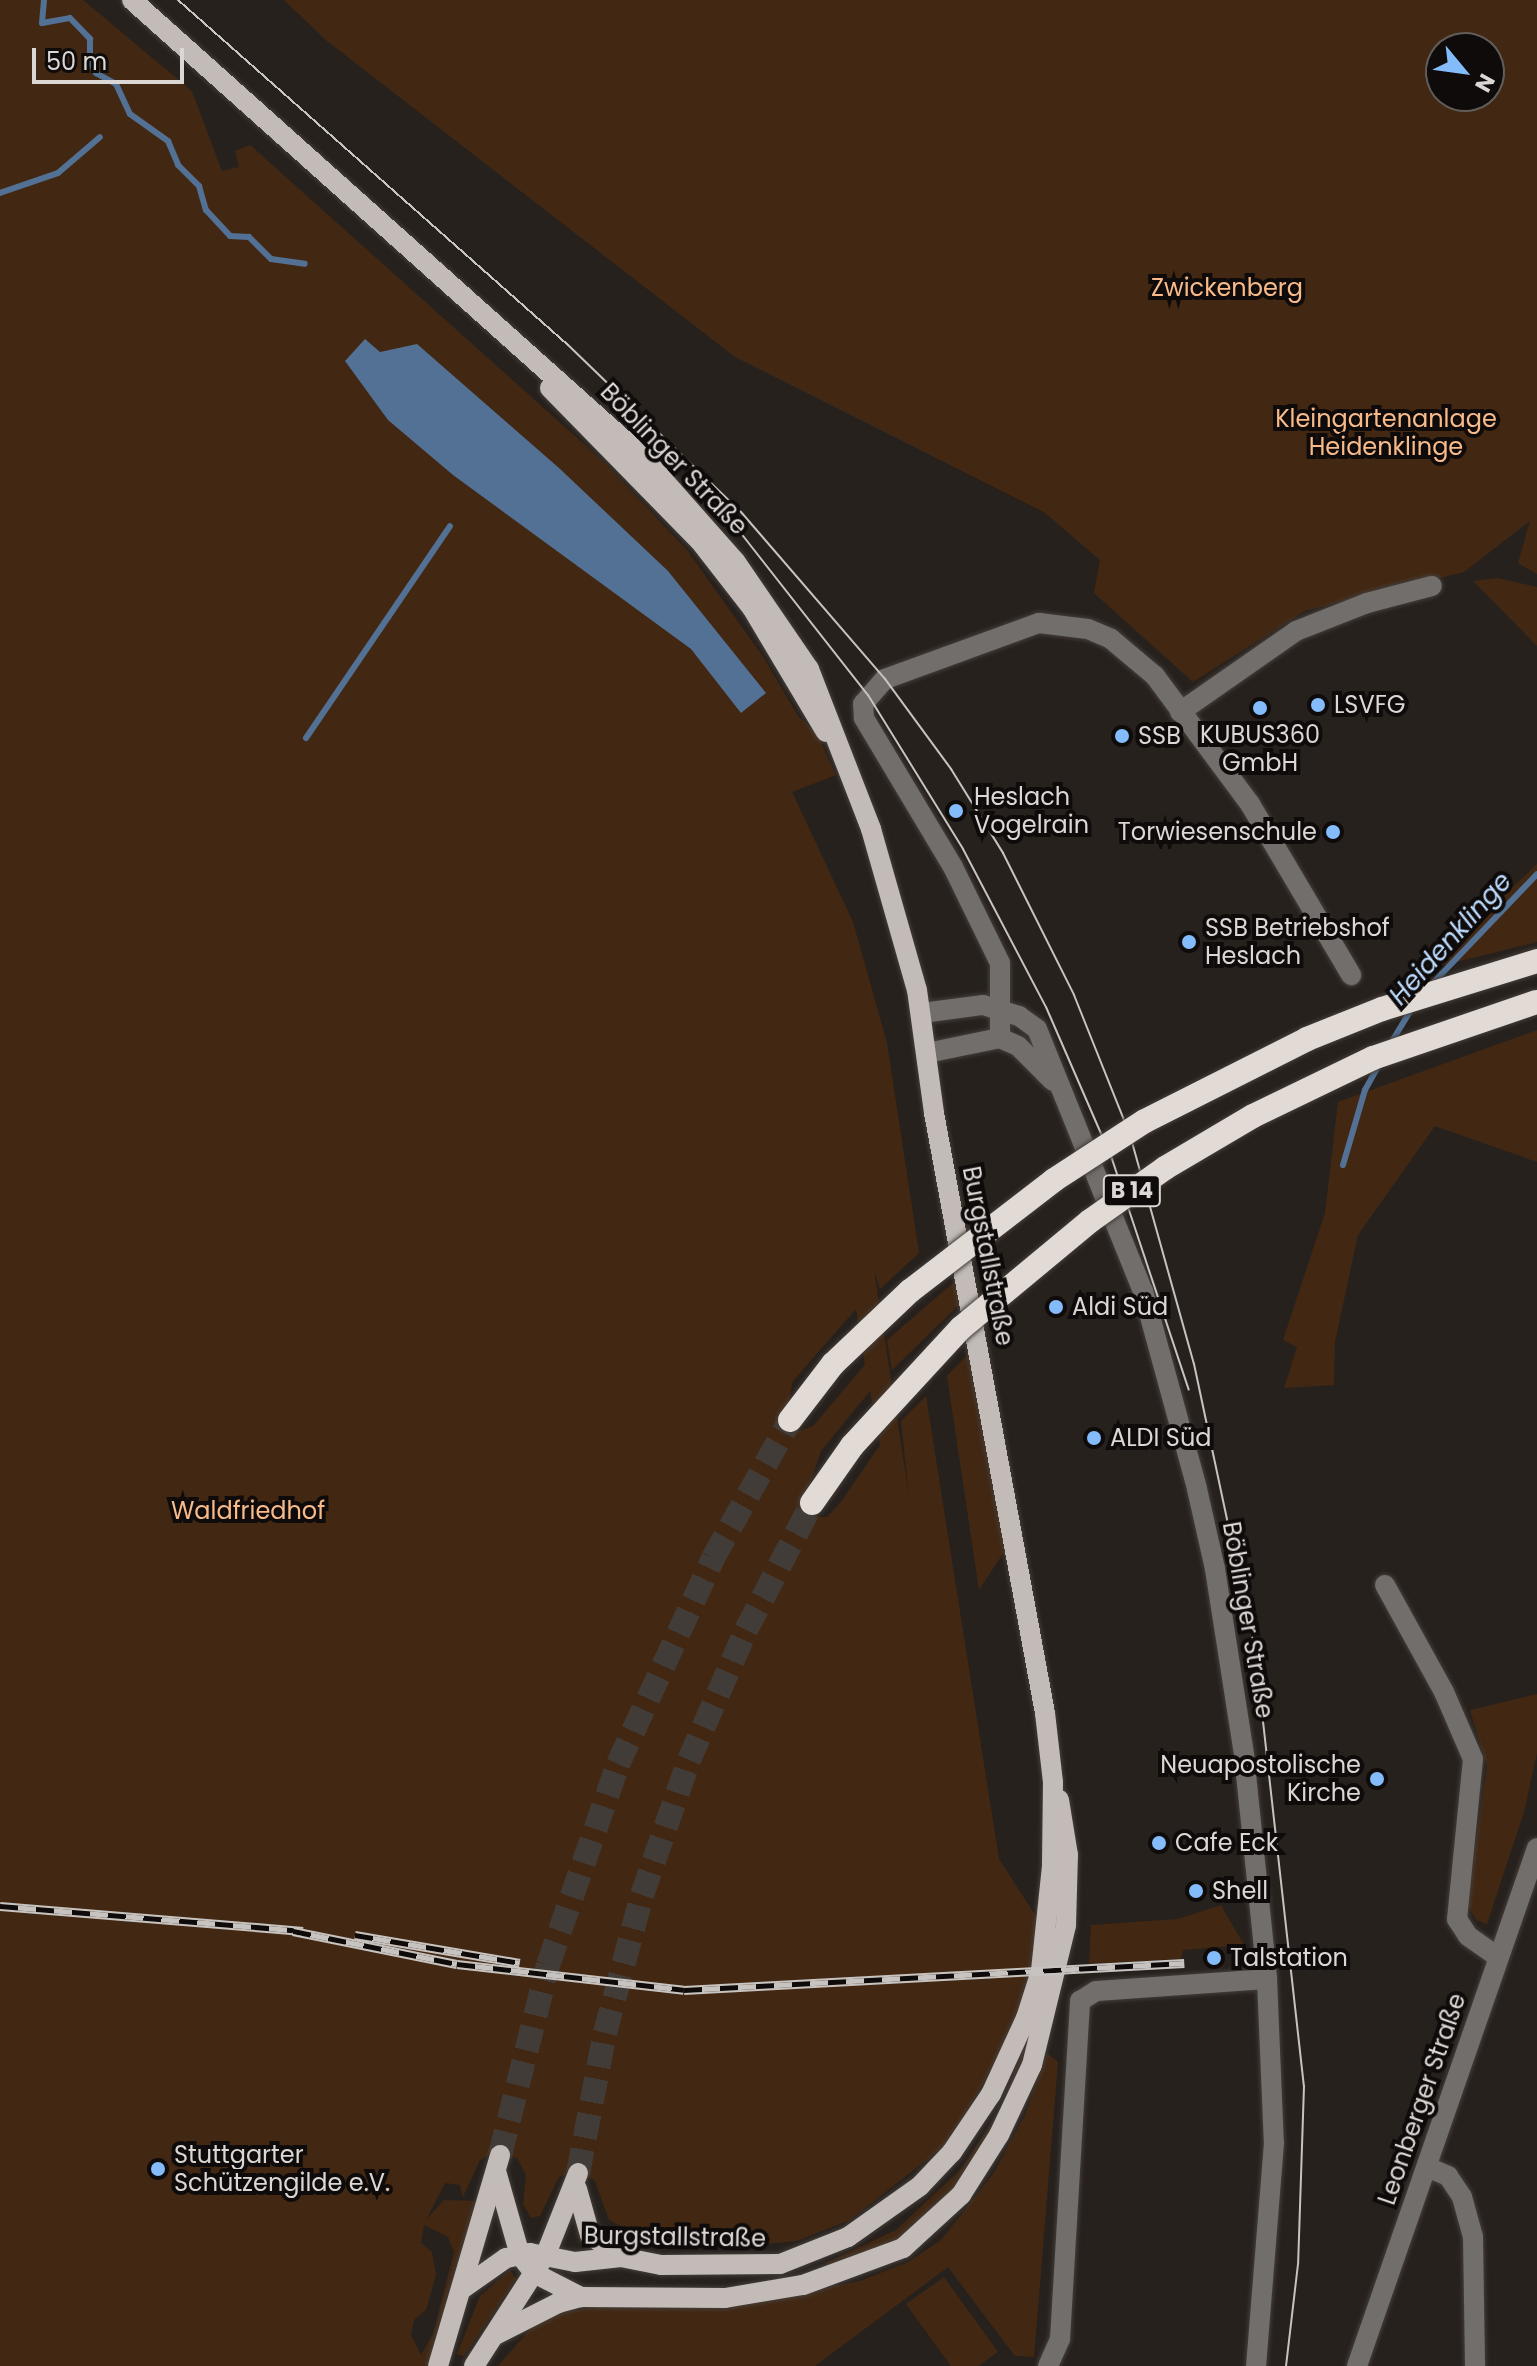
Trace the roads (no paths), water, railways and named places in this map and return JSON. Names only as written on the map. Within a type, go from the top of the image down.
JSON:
[{"type":"highway","name":"B 14","points":[[790,1420],[833,1364],[910,1291],[1054,1180],[1145,1121],[1307,1039],[1382,1009],[1537,961]]},
{"type":"highway","name":"B 14","points":[[812,1503],[862,1434],[961,1328],[1067,1238],[1165,1168],[1253,1116],[1373,1058],[1537,1002]]},
{"type":"main road","name":"Böblinger Straße","points":[[114,0],[537,375],[659,495],[752,608],[838,748]]},
{"type":"main road","name":"Böblinger Straße","points":[[132,0],[572,390],[669,483],[735,561],[790,637],[825,703],[838,748]]},
{"type":"main road","name":"Burgstallstraße","points":[[534,2273],[581,2297],[683,2301],[803,2285],[903,2248],[952,2205],[1010,2114],[1045,2025],[1067,1907],[1064,1816],[1053,1782],[1023,1582],[922,1013],[876,843],[838,748]]},
{"type":"main road","name":"Burgstallstraße","points":[[520,2255],[546,2254],[575,2262],[621,2257],[661,2265],[739,2267],[803,2258],[884,2216],[936,2169],[991,2094],[1035,1992],[1050,1917],[1053,1782]]},
{"type":"main road","points":[[438,2366],[498,2163],[520,2255],[534,2273]]},
{"type":"main road","points":[[474,2366],[546,2254],[577,2177],[578,2208],[590,2235],[621,2257]]},
{"type":"main road","points":[[462,2289],[491,2267],[520,2255]]},
{"type":"main road","points":[[494,2335],[548,2307],[581,2297]]},
{"type":"street","points":[[1180,712],[1296,631],[1367,603],[1432,586]]},
{"type":"street","points":[[927,1053],[1000,1038],[1000,963],[974,905],[864,718],[868,695],[898,673],[1039,623],[1111,639],[1155,676],[1288,863],[1351,975]]},
{"type":"street","name":"Böblinger Straße","points":[[922,1013],[983,1005],[1001,1009],[1037,1029],[1143,1291],[1215,1569],[1244,1755],[1267,1979],[1274,2143],[1256,2366]]},
{"type":"street","name":"Böblinger Straße","points":[[1000,1038],[1030,1055],[1066,1096]]},
{"type":"street","points":[[1385,1585],[1444,1692],[1473,1759],[1457,1919],[1468,1936],[1497,1956]]},
{"type":"street","name":"Leonberger Straße","points":[[1357,2366],[1537,1848]]},
{"type":"street","points":[[1048,2366],[1061,2323],[1074,2151],[1075,2012],[1086,1994],[1267,1979]]},
{"type":"street","points":[[1427,2167],[1448,2176],[1462,2197],[1473,2237],[1475,2366]]},
{"type":"water","points":[[365,339],[380,352],[417,344],[559,468],[668,571],[766,693],[741,713],[691,649],[453,475],[388,420],[345,361]]},
{"type":"waterway","points":[[44,0],[42,23],[70,18],[90,39],[90,62],[96,73],[116,84],[130,114],[168,141],[178,165],[199,186],[206,210],[230,236],[249,237],[271,259],[305,264]]},
{"type":"waterway","points":[[0,193],[58,173],[100,137]]},
{"type":"waterway","points":[[306,738],[450,526]]},
{"type":"waterway","name":"Heidenklinge","points":[[1432,984],[1537,874]]},
{"type":"waterway","name":"Heidenklinge","points":[[1391,1043],[1412,1008]]},
{"type":"waterway","name":"Heidenklinge","points":[[1343,1165],[1365,1090],[1380,1063]]},
{"type":"tunnel","points":[[500,2155],[548,1965],[618,1764],[713,1558],[790,1420]]},
{"type":"tunnel","points":[[578,2173],[605,2033],[642,1895],[689,1760],[746,1630],[812,1503]]},
{"type":"tram line","points":[[178,0],[568,345],[741,512],[885,679],[951,769],[1003,853],[1074,995],[1130,1135],[1194,1364],[1255,1650],[1304,2086],[1298,2264],[1286,2366]]},
{"type":"tram line","points":[[718,504],[868,695],[963,849],[1046,1007],[1112,1159],[1189,1390]]},
{"type":"railway","points":[[0,1906],[303,1931]]},
{"type":"railway","points":[[293,1931],[457,1964],[684,1990],[1184,1963]]},
{"type":"railway","points":[[355,1935],[520,1963]]},
{"type":"place","name":"LSVFG","points":[[1318,705]]},
{"type":"place","name":"KUBUS360 GmbH","points":[[1260,708]]},
{"type":"place","name":"SSB","points":[[1122,736]]},
{"type":"place","name":"Heslach Vogelrain","points":[[956,811]]},
{"type":"place","name":"Torwiesenschule","points":[[1333,832]]},
{"type":"place","name":"SSB Betriebshof Heslach","points":[[1189,942]]},
{"type":"place","name":"Aldi Süd","points":[[1056,1307]]},
{"type":"place","name":"ALDI Süd","points":[[1094,1438]]},
{"type":"place","name":"Neuapostolische Kirche","points":[[1377,1779]]},
{"type":"place","name":"Cafe Eck","points":[[1159,1843]]},
{"type":"place","name":"Shell","points":[[1196,1891]]},
{"type":"place","name":"Talstation","points":[[1214,1958]]},
{"type":"place","name":"Stuttgarter Schützengilde e.V.","points":[[158,2169]]},
{"type":"park label","name":"Zwickenberg","points":[[1227,288]]},
{"type":"park label","name":"Kleingartenanlage Heidenklinge","points":[[1386,433]]},
{"type":"park label","name":"Waldfriedhof","points":[[248,1511]]}]
